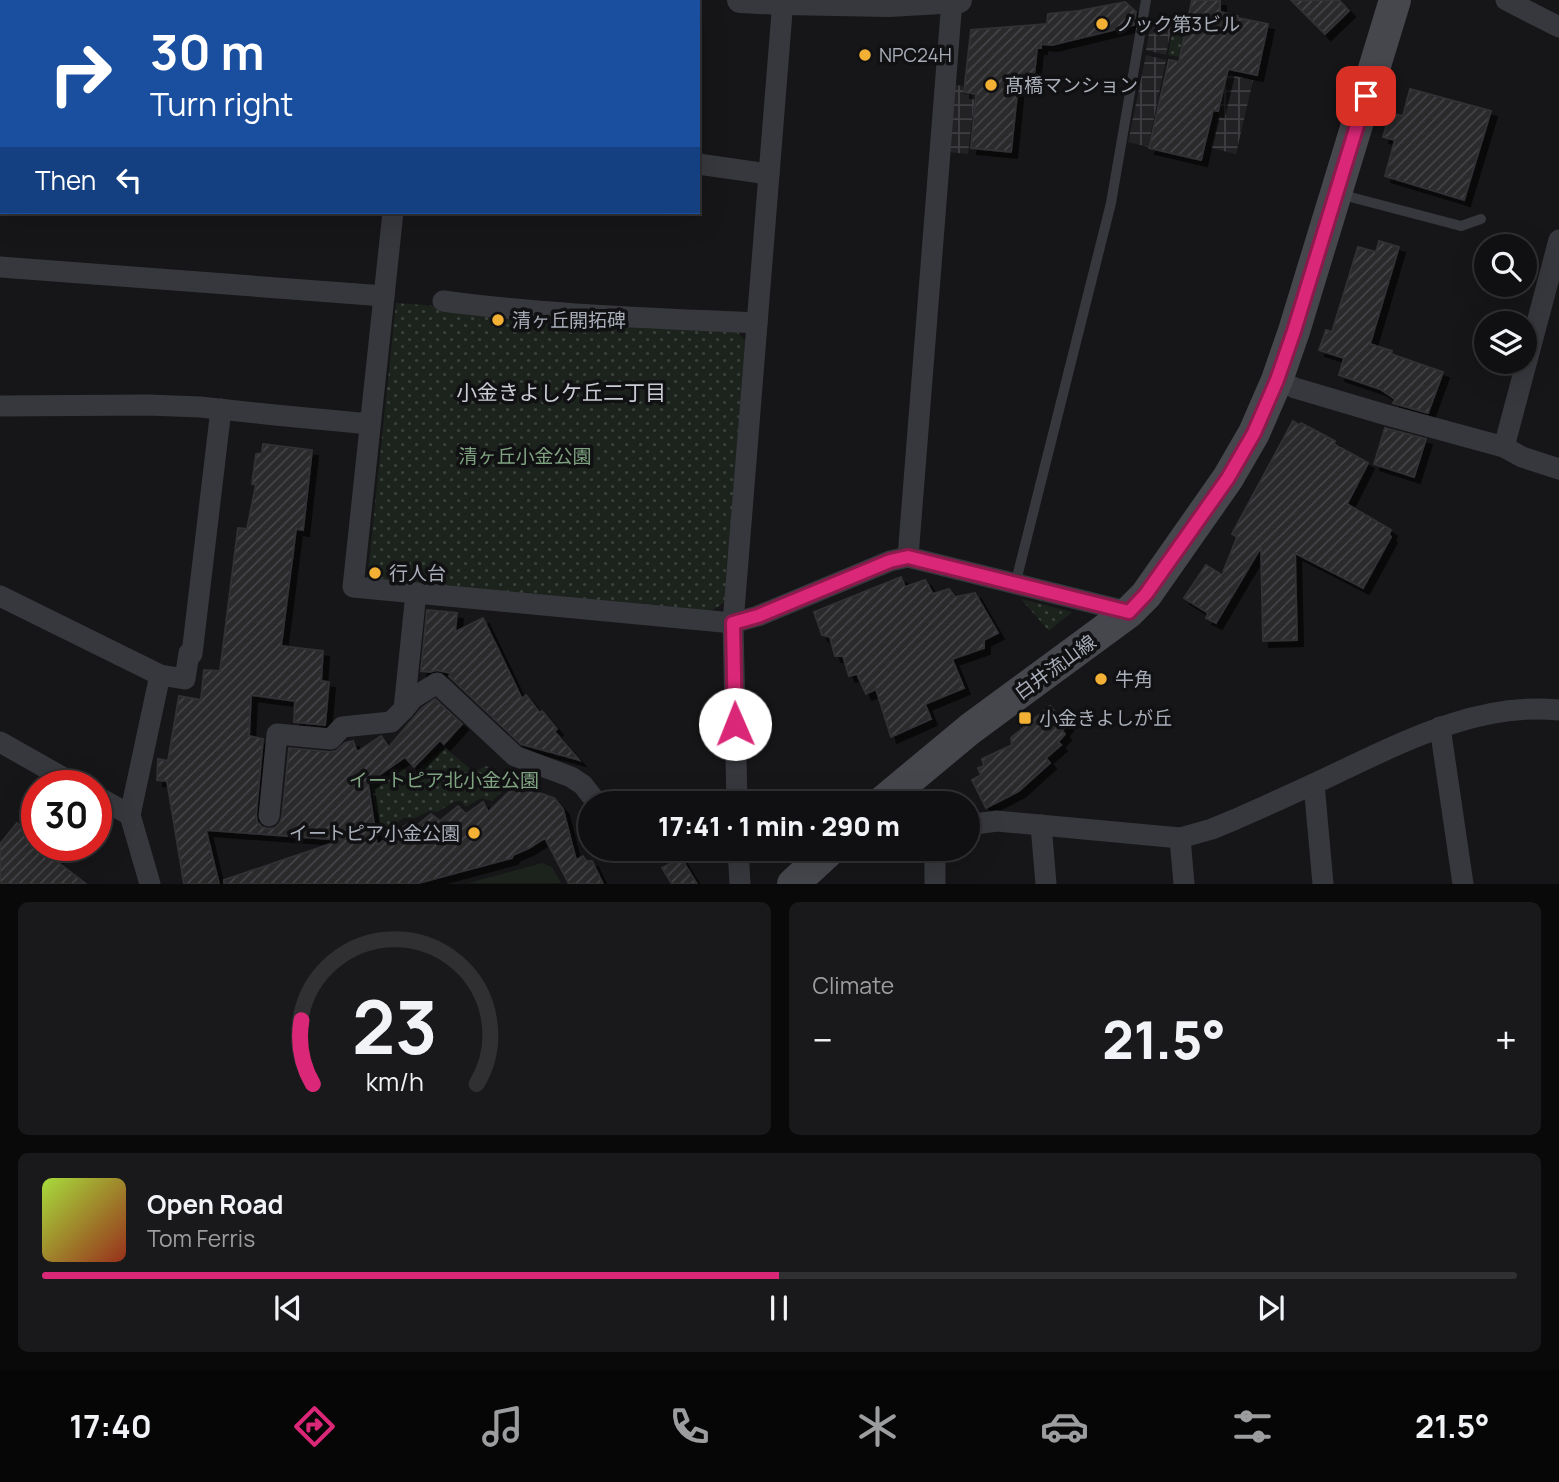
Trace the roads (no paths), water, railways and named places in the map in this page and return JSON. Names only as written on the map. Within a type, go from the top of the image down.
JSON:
[{"type":"main road","name":"白井流山線","points":[[904,791],[970,729],[1129,612],[1146,594],[1228,478],[1254,433],[1277,380],[1395,0]]},
{"type":"main road","points":[[793,884],[818,861]]},
{"type":"street","points":[[740,0],[889,4],[959,0]]},
{"type":"street","points":[[908,557],[952,0]]},
{"type":"street","points":[[1506,0],[1559,27]]},
{"type":"street","points":[[737,791],[733,623],[783,1]]},
{"type":"street","points":[[700,164],[769,174]]},
{"type":"street","points":[[394,214],[354,587],[733,623],[758,616],[890,561],[908,557],[1129,612]]},
{"type":"street","points":[[1504,447],[1552,294],[1559,240]]},
{"type":"street","points":[[0,267],[384,296]]},
{"type":"street","points":[[443,301],[477,306],[633,317],[757,323]]},
{"type":"street","points":[[1277,380],[1382,414],[1504,447],[1522,457],[1559,469]]},
{"type":"street","points":[[0,406],[148,405],[221,409],[370,424]]},
{"type":"street","points":[[0,596],[160,675],[185,679],[189,653],[192,654],[221,409]]},
{"type":"street","points":[[404,709],[416,593]]},
{"type":"street","points":[[150,884],[130,815],[160,675]]},
{"type":"street","points":[[269,816],[277,734],[331,739],[342,727],[391,722],[413,698],[436,683],[515,756],[571,777],[588,791]]},
{"type":"street","points":[[980,823],[997,821],[1180,838],[1224,824],[1440,727],[1469,718],[1508,711],[1559,710]]},
{"type":"street","points":[[1440,727],[1463,884]]},
{"type":"street","points":[[0,742],[50,770]]},
{"type":"street","points":[[1314,784],[1323,884]]},
{"type":"street","points":[[112,805],[130,815]]},
{"type":"street","points":[[1041,825],[1046,884]]},
{"type":"street","points":[[1180,838],[1184,884]]},
{"type":"street","points":[[739,861],[740,884]]},
{"type":"street","points":[[935,861],[935,884]]},
{"type":"lane","points":[[1015,585],[1111,203],[1146,0]]},
{"type":"lane","points":[[1336,193],[1461,226],[1481,219]]},
{"type":"place","name":"ノック第3ビル","points":[[1102,24]]},
{"type":"place","name":"NPC24H","points":[[865,55]]},
{"type":"place","name":"髙橋マンション","points":[[991,85]]},
{"type":"place","name":"清ヶ丘開拓碑","points":[[498,320]]},
{"type":"place","name":"行人台","points":[[375,573]]},
{"type":"place","name":"牛角","points":[[1101,679]]},
{"type":"place","name":"小金きよしが丘","points":[[1025,718]]},
{"type":"place","name":"イートピア小金公園","points":[[474,833]]},
{"type":"district","name":"小金きよしケ丘二丁目","points":[[561,392]]},
{"type":"park label","name":"清ヶ丘小金公園","points":[[525,456]]},
{"type":"park label","name":"イートピア北小金公園","points":[[444,780]]}]
